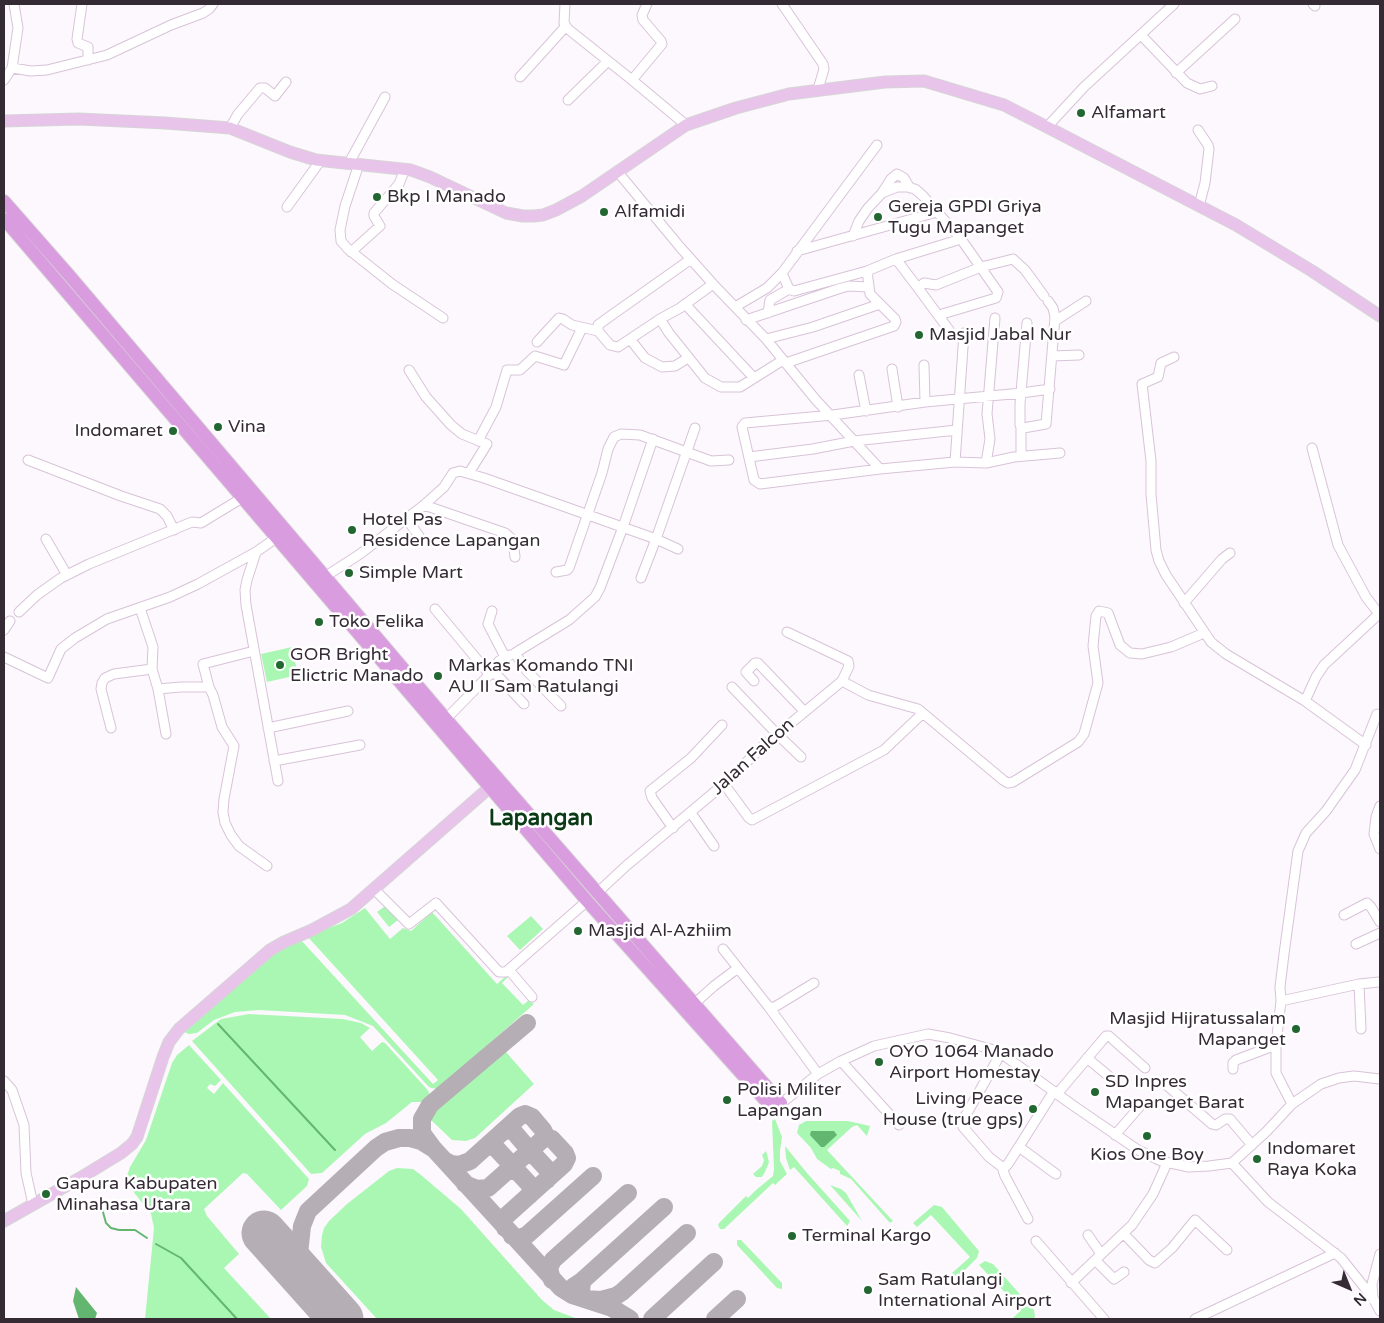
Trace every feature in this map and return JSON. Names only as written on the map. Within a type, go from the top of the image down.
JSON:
[{"type":"highway","points":[[4,201],[69,275],[227,471],[242,498],[276,538],[401,674],[446,718],[500,779],[592,897],[777,1107]]},
{"type":"highway","points":[[4,219],[227,471],[326,576],[490,788],[694,1004],[777,1107]]},
{"type":"main road","points":[[4,121],[79,119],[230,128],[290,152],[321,160],[405,169],[422,174],[506,213],[523,216],[544,215],[582,196],[686,125],[789,94],[885,82],[924,81],[1004,105],[1047,126],[1236,225],[1295,260],[1380,316]]},
{"type":"main road","points":[[4,1221],[121,1153],[135,1141],[163,1057],[169,1042],[179,1029],[270,950],[351,909],[500,779]]},
{"type":"street","points":[[4,80],[12,68],[18,28],[14,4]]},
{"type":"street","points":[[82,4],[77,39],[78,43],[88,47],[88,60]]},
{"type":"street","points":[[12,68],[31,71],[47,70],[107,55],[171,25],[203,13],[212,4]]},
{"type":"street","points":[[565,4],[566,26],[686,125]]},
{"type":"street","points":[[632,80],[662,44],[643,20],[642,16],[647,4]]},
{"type":"street","points":[[782,4],[823,64],[824,69],[818,89]]},
{"type":"street","points":[[1047,126],[1084,87],[1174,4]]},
{"type":"street","points":[[1176,73],[1236,19]]},
{"type":"street","points":[[520,77],[566,26]]},
{"type":"street","points":[[1141,35],[1176,73],[1194,88],[1206,89],[1212,86]]},
{"type":"street","points":[[568,100],[608,60]]},
{"type":"street","points":[[230,128],[238,114],[260,88],[265,88],[275,96],[286,82]]},
{"type":"street","points":[[385,97],[359,142],[340,230],[341,241],[351,252],[397,288],[443,318]]},
{"type":"street","points":[[1198,130],[1209,149],[1205,183],[1199,206]]},
{"type":"street","points":[[735,307],[767,288],[782,273],[877,145]]},
{"type":"street","points":[[287,207],[321,160]]},
{"type":"street","points":[[351,252],[379,227],[380,224],[374,213],[400,184],[405,169]]},
{"type":"street","points":[[617,171],[713,284],[766,339],[830,415],[880,469]]},
{"type":"street","points":[[853,236],[863,214],[882,193],[897,187],[910,188],[923,196],[961,239],[998,292],[996,298],[939,315]]},
{"type":"street","points":[[797,251],[937,212]]},
{"type":"street","points":[[782,273],[789,289],[794,291],[867,271],[896,259],[961,239]]},
{"type":"street","points":[[691,259],[598,325],[598,331],[610,346],[618,347],[713,284]]},
{"type":"street","points":[[896,259],[949,330]]},
{"type":"street","points":[[918,288],[924,283],[940,284],[981,267],[1013,259],[1025,270],[1055,313],[1055,321],[1046,424],[1023,428],[1021,426]]},
{"type":"street","points":[[660,319],[705,378],[721,387],[740,387],[784,361],[894,326],[895,319],[870,294],[867,271]]},
{"type":"street","points":[[746,320],[841,288],[868,286]]},
{"type":"street","points":[[767,288],[770,300],[768,312]]},
{"type":"street","points":[[770,300],[789,289]]},
{"type":"street","points":[[1055,321],[1086,301]]},
{"type":"street","points":[[685,304],[754,378]]},
{"type":"street","points":[[766,339],[813,327],[880,304]]},
{"type":"street","points":[[537,342],[559,318],[572,325],[598,331]]},
{"type":"street","points":[[986,463],[990,435],[987,414],[995,318]]},
{"type":"street","points":[[1021,456],[1020,404],[1026,322]]},
{"type":"street","points":[[478,441],[496,407],[507,370],[520,370],[535,356],[564,365],[582,328]]},
{"type":"street","points":[[955,462],[964,333]]},
{"type":"street","points":[[630,339],[645,358],[662,367],[675,366],[688,358]]},
{"type":"street","points":[[1052,356],[1079,355]]},
{"type":"street","points":[[1174,357],[1162,362],[1159,376],[1144,382],[1142,385],[1151,461],[1151,494],[1156,550],[1159,561],[1166,575],[1211,642],[1226,654],[1305,701],[1366,745]]},
{"type":"street","points":[[924,364],[925,402]]},
{"type":"street","points":[[892,369],[898,407]]},
{"type":"street","points":[[410,370],[426,397],[451,426],[462,434],[487,444],[469,473]]},
{"type":"street","points":[[859,375],[866,411]]},
{"type":"street","points":[[1050,389],[925,402],[866,411],[744,423],[742,427],[754,480],[760,484],[880,469],[955,462],[986,463],[1021,456],[1060,453]]},
{"type":"street","points":[[641,578],[695,428]]},
{"type":"street","points":[[749,458],[853,441],[958,430]]},
{"type":"street","points":[[556,572],[569,568],[602,473],[610,443],[614,437],[621,434],[629,434],[653,439],[710,461],[729,460]]},
{"type":"street","points":[[446,718],[491,673],[495,664],[569,620],[595,597],[623,527],[653,439]]},
{"type":"street","points":[[1305,701],[1316,676],[1324,665],[1380,613],[1366,597],[1338,545],[1312,448]]},
{"type":"street","points":[[28,460],[120,496],[160,509],[167,516],[174,530]]},
{"type":"street","points":[[326,576],[360,554],[424,505],[444,487],[453,473],[460,471],[623,527],[678,549]]},
{"type":"street","points":[[19,612],[53,583],[67,575],[193,521],[201,523],[242,498]]},
{"type":"street","points":[[424,505],[505,533],[513,540],[515,557]]},
{"type":"street","points":[[406,518],[419,536]]},
{"type":"street","points":[[4,657],[48,678],[61,649],[68,642],[107,620],[198,584],[256,552],[276,538]]},
{"type":"street","points":[[46,539],[67,575]]},
{"type":"street","points":[[256,552],[245,590],[247,611],[278,781]]},
{"type":"street","points":[[1184,603],[1222,559],[1230,554]]},
{"type":"street","points":[[140,608],[153,647],[152,669],[158,689],[166,734]]},
{"type":"street","points":[[435,609],[491,673],[496,674],[524,704]]},
{"type":"street","points":[[492,611],[488,624],[505,657]]},
{"type":"street","points":[[787,632],[848,661],[849,666],[842,681],[868,695],[887,702],[911,706],[923,713],[1008,783],[1013,782],[1078,742],[1084,734],[1098,683],[1093,646],[1096,616],[1099,611],[1108,613],[1120,645],[1130,653],[1142,654],[1204,634]]},
{"type":"street","points":[[4,630],[10,621]]},
{"type":"street","points":[[254,651],[203,664],[208,687],[214,696],[222,727],[234,746],[224,799],[223,812],[225,823],[231,835],[240,846],[267,866]]},
{"type":"street","points":[[515,653],[526,670],[561,706]]},
{"type":"street","points":[[754,681],[746,672],[755,663],[758,663],[804,711]]},
{"type":"street","points":[[111,728],[101,689],[105,678],[114,674],[152,669]]},
{"type":"street","name":"Jalan Falcon","points":[[509,970],[724,784],[777,734],[842,681]]},
{"type":"street","points":[[158,689],[208,687]]},
{"type":"street","points":[[732,687],[801,757]]},
{"type":"street","points":[[268,728],[348,711]]},
{"type":"street","points":[[724,784],[752,820],[884,750],[923,713]]},
{"type":"street","points":[[1292,1104],[1276,1073],[1276,1045],[1281,1001],[1280,987],[1298,850],[1306,833],[1326,810],[1355,770],[1377,714]]},
{"type":"street","points":[[672,828],[652,798],[650,791],[691,758],[722,725]]},
{"type":"street","points":[[274,761],[360,744]]},
{"type":"street","points":[[1380,806],[1376,817],[1374,834],[1380,849]]},
{"type":"street","points":[[691,813],[714,846]]},
{"type":"street","points":[[374,889],[409,924],[436,904],[499,972],[509,970],[532,997]]},
{"type":"street","points":[[1344,915],[1367,903],[1380,922]]},
{"type":"street","points":[[1356,944],[1380,933]]},
{"type":"street","points":[[723,950],[768,1006],[818,1074]]},
{"type":"street","points":[[694,1004],[738,968]]},
{"type":"street","points":[[1281,1001],[1359,984],[1378,982]]},
{"type":"street","points":[[768,1006],[773,1008],[814,983]]},
{"type":"street","points":[[1359,984],[1361,1029]]},
{"type":"street","points":[[777,1107],[818,1074],[841,1061],[874,1046],[928,1034],[989,1048],[1001,1053],[1138,1150],[1167,1164],[1189,1167],[1232,1162],[1252,1145],[1292,1104],[1322,1084],[1339,1078],[1354,1076],[1380,1079]]},
{"type":"street","points":[[1002,1167],[1008,1164],[1055,1092],[1108,1036],[1145,1068]]},
{"type":"street","points":[[1233,1070],[1233,1064],[1236,1060],[1276,1045]]},
{"type":"street","points":[[1001,1053],[962,1122],[963,1127],[989,1157],[1002,1167],[1028,1219]]},
{"type":"street","points":[[1088,1058],[1111,1078]]},
{"type":"street","points":[[841,1061],[899,1125]]},
{"type":"street","points":[[4,1081],[12,1090],[24,1126],[26,1173],[33,1204]]},
{"type":"street","points":[[1163,1082],[1212,1124],[1216,1125],[1225,1119],[1230,1119],[1252,1145]]},
{"type":"street","points":[[1115,1135],[1141,1105]]},
{"type":"street","points":[[1019,1147],[1056,1174]]},
{"type":"street","points":[[1232,1162],[1268,1202],[1335,1253],[1358,1277],[1377,1303]]},
{"type":"street","points":[[1071,1283],[1132,1225],[1153,1194],[1167,1164]]},
{"type":"street","points":[[1124,1234],[1148,1260],[1154,1263],[1172,1248],[1195,1220],[1227,1250]]},
{"type":"street","points":[[1088,1235],[1098,1257],[1114,1279],[1124,1272]]},
{"type":"street","points":[[1036,1241],[1104,1319]]},
{"type":"street","points":[[1195,1319],[1335,1253]]},
{"type":"street","points":[[1377,1303],[1372,1284],[1380,1254]]},
{"type":"shaded area","name":"GOR Bright Elictric Manado","points":[[292,647],[298,675],[267,682],[261,654]]},
{"type":"shaded area","points":[[385,906],[398,920],[389,927],[377,912]]},
{"type":"shaded area","points":[[365,908],[390,939],[403,928],[411,931],[432,912],[497,984],[506,976],[508,977],[502,983],[523,1005],[529,1000],[534,1004],[438,1089],[428,1086],[373,1026],[345,1015],[259,1010],[235,1012],[214,1020],[197,1033],[186,1033],[185,1031],[280,946],[300,939],[433,1084],[438,1080],[307,936],[342,923]]},
{"type":"shaded area","points":[[531,916],[543,929],[520,950],[507,936]]},
{"type":"shaded area","points":[[249,1014],[343,1019],[361,1023],[370,1028],[360,1037],[372,1051],[382,1042],[385,1043],[429,1092],[429,1098],[423,1102],[412,1102],[386,1123],[365,1134],[322,1173],[311,1174],[192,1041],[221,1019]]},
{"type":"shaded area","points":[[189,1045],[221,1080],[215,1086],[210,1084],[207,1088],[214,1094],[223,1083],[309,1179],[307,1186],[281,1210],[247,1174],[243,1173],[204,1209],[207,1216],[239,1254],[224,1268],[271,1319],[145,1319],[154,1228],[151,1214],[128,1185],[127,1176],[130,1167],[146,1140],[172,1063],[177,1055]]},
{"type":"shaded area","points":[[502,1051],[506,1052],[534,1084],[475,1138],[466,1141],[452,1140],[431,1120],[432,1114]]},
{"type":"shaded area","points":[[775,1119],[782,1137],[780,1161],[787,1174],[775,1185],[773,1183],[724,1229],[720,1229],[719,1223],[746,1196],[748,1198],[773,1176],[772,1121]]},
{"type":"shaded area","points":[[806,1121],[848,1121],[870,1126],[867,1136],[857,1125],[852,1127],[827,1150],[893,1221],[890,1223],[851,1179],[840,1174],[840,1171],[831,1169],[817,1159],[811,1148],[797,1133],[799,1125]]},
{"type":"shaded area","points":[[811,1131],[834,1131],[837,1135],[824,1147],[821,1147],[810,1135]]},
{"type":"shaded area","points":[[785,1146],[850,1221],[847,1226],[794,1167],[790,1170]]},
{"type":"shaded area","points":[[766,1151],[769,1162],[762,1177],[756,1177],[753,1174],[762,1166],[764,1160],[762,1155]]},
{"type":"shaded area","points":[[397,1168],[413,1169],[421,1175],[461,1209],[542,1300],[554,1310],[578,1319],[377,1319],[326,1263],[321,1247],[322,1235],[329,1221],[347,1204],[389,1171]]},
{"type":"shaded area","points":[[830,1185],[846,1193],[862,1221]]},
{"type":"shaded area","points":[[934,1205],[942,1207],[979,1251],[977,1258],[958,1277],[952,1273],[970,1257],[931,1215],[917,1227],[913,1223]]},
{"type":"shaded area","points":[[737,1240],[741,1240],[782,1283],[782,1289],[777,1288],[737,1245]]},
{"type":"shaded area","points":[[985,1261],[993,1264],[1034,1310],[1035,1317],[1032,1319],[1012,1319],[1020,1311],[979,1265]]},
{"type":"shaded area","points":[[76,1287],[97,1313],[95,1319],[79,1319],[73,1301]]},
{"type":"waterway","points":[[218,1024],[335,1150]]},
{"type":"waterway","points":[[79,1204],[101,1205],[106,1223],[111,1228],[135,1230],[147,1238]]},
{"type":"waterway","points":[[156,1244],[181,1258],[237,1319]]},
{"type":"taxiway","points":[[527,1023],[430,1105],[422,1119],[422,1133],[433,1148],[561,1288],[572,1295],[612,1308],[630,1319]]},
{"type":"taxiway","points":[[444,1160],[451,1164],[459,1165],[470,1161],[520,1116],[525,1114],[532,1117],[543,1130],[545,1134],[543,1139]]},
{"type":"taxiway","points":[[504,1131],[510,1130],[514,1132],[526,1146],[526,1155],[534,1155],[548,1170],[547,1180]]},
{"type":"taxiway","points":[[319,1295],[303,1270],[299,1254],[302,1226],[308,1211],[376,1148],[385,1142],[399,1138],[410,1138],[421,1141],[432,1148]]},
{"type":"taxiway","points":[[465,1184],[477,1189],[488,1188],[546,1138],[552,1139],[565,1153],[567,1158],[564,1164],[505,1217],[503,1221],[505,1228]]},
{"type":"taxiway","points":[[487,1147],[494,1146],[508,1161],[510,1165],[508,1171],[517,1171],[531,1186],[530,1195]]},
{"type":"taxiway","points":[[512,1236],[520,1238],[527,1235],[593,1176]]},
{"type":"taxiway","points":[[552,1280],[549,1268],[553,1260],[628,1193]]},
{"type":"taxiway","points":[[573,1287],[664,1207]]},
{"type":"taxiway","points":[[582,1281],[581,1292],[585,1299],[601,1300],[616,1296],[687,1233]]},
{"type":"taxiway","points":[[652,1319],[714,1262]]},
{"type":"taxiway","points":[[715,1319],[737,1299]]},
{"type":"runway","points":[[264,1233],[341,1319]]},
{"type":"place","name":"Alfamart","points":[[1081,113]]},
{"type":"place","name":"Bkp I Manado","points":[[377,197]]},
{"type":"place","name":"Alfamidi","points":[[604,212]]},
{"type":"place","name":"Gereja GPDI Griya Tugu Mapanget","points":[[878,217]]},
{"type":"place","name":"Masjid Jabal Nur","points":[[919,335]]},
{"type":"place","name":"Vina","points":[[218,427]]},
{"type":"place","name":"Indomaret","points":[[173,431]]},
{"type":"place","name":"Hotel Pas Residence Lapangan","points":[[352,530]]},
{"type":"place","name":"Simple Mart","points":[[349,573]]},
{"type":"place","name":"Toko Felika","points":[[319,622]]},
{"type":"place","name":"GOR Bright Elictric Manado","points":[[280,665]]},
{"type":"place","name":"Markas Komando TNI AU II Sam Ratulangi","points":[[438,676]]},
{"type":"place","name":"Masjid Al-Azhiim","points":[[578,931]]},
{"type":"place","name":"Masjid Hijratussalam Mapanget","points":[[1296,1029]]},
{"type":"place","name":"OYO 1064 Manado Airport Homestay","points":[[879,1062]]},
{"type":"place","name":"SD Inpres Mapanget Barat","points":[[1095,1092]]},
{"type":"place","name":"Polisi Militer Lapangan","points":[[727,1100]]},
{"type":"place","name":"Living Peace House (true gps)","points":[[1033,1109]]},
{"type":"place","name":"Kios One Boy","points":[[1147,1136]]},
{"type":"place","name":"Indomaret Raya Koka","points":[[1257,1159]]},
{"type":"place","name":"Gapura Kabupaten Minahasa Utara","points":[[46,1194]]},
{"type":"place","name":"Terminal Kargo","points":[[792,1236]]},
{"type":"place","name":"Sam Ratulangi International Airport","points":[[868,1290]]},
{"type":"district","name":"Lapangan","points":[[541,819]]}]
